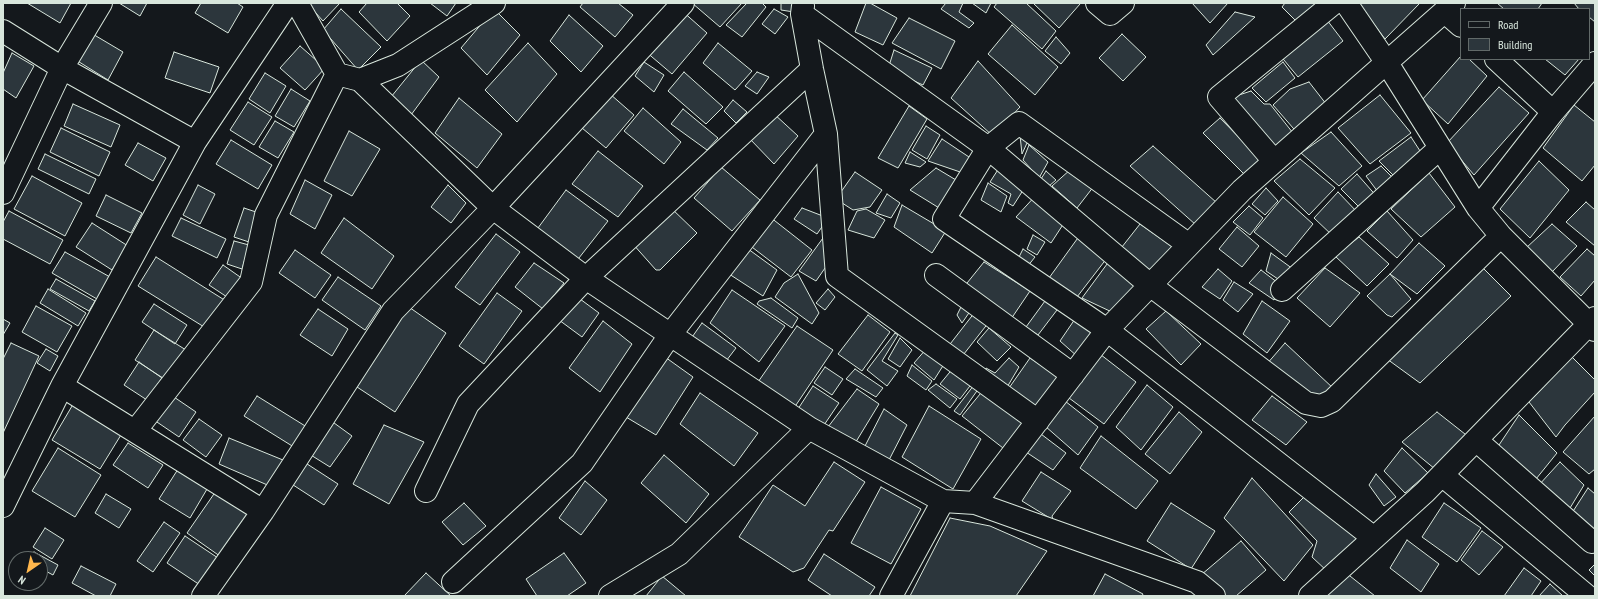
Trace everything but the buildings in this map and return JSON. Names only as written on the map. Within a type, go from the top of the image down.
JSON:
[{"type":"street","points":[[3,193],[62,68],[100,3]]},
{"type":"street","points":[[3,506],[62,386],[195,142],[288,3]]},
{"type":"street","points":[[298,3],[337,74],[360,80],[493,208],[586,278],[809,428],[944,501],[975,503],[1197,582],[1214,596]]},
{"type":"street","points":[[360,80],[398,65],[494,3]]},
{"type":"street","points":[[203,596],[263,511],[393,311],[493,208],[683,3]]},
{"type":"street","points":[[1097,3],[1110,14],[1123,3]]},
{"type":"street","points":[[1274,162],[1219,97],[1334,3]]},
{"type":"street","points":[[1310,596],[1442,475],[1593,324],[1502,236],[1478,208],[1388,63],[1346,3]]},
{"type":"street","points":[[975,503],[1107,330],[1242,190],[1450,7],[1460,24]]},
{"type":"street","points":[[802,8],[812,69],[826,134],[837,276],[1038,421]]},
{"type":"street","points":[[802,8],[988,148],[1150,285],[1306,403],[1321,406],[1332,401],[1502,236]]},
{"type":"street","points":[[3,31],[62,68],[195,142]]},
{"type":"street","points":[[1497,60],[1552,112]]},
{"type":"street","points":[[1478,208],[1552,112],[1595,63]]},
{"type":"street","points":[[426,491],[468,404],[586,278],[812,69]]},
{"type":"street","points":[[136,430],[251,282],[266,215],[337,74]]},
{"type":"street","points":[[1189,245],[1019,123],[988,148],[944,219],[1107,330],[1374,538]]},
{"type":"street","points":[[453,582],[582,464],[670,335],[826,134]]},
{"type":"street","points":[[1282,290],[1440,148]]},
{"type":"street","points":[[936,275],[1073,375]]},
{"type":"street","points":[[62,386],[136,430],[263,511]]},
{"type":"street","points":[[610,596],[679,554],[809,428]]},
{"type":"street","points":[[1476,440],[1592,542],[1595,540]]},
{"type":"street","points":[[1442,475],[1587,596]]},
{"type":"street","points":[[891,596],[944,501]]}]
